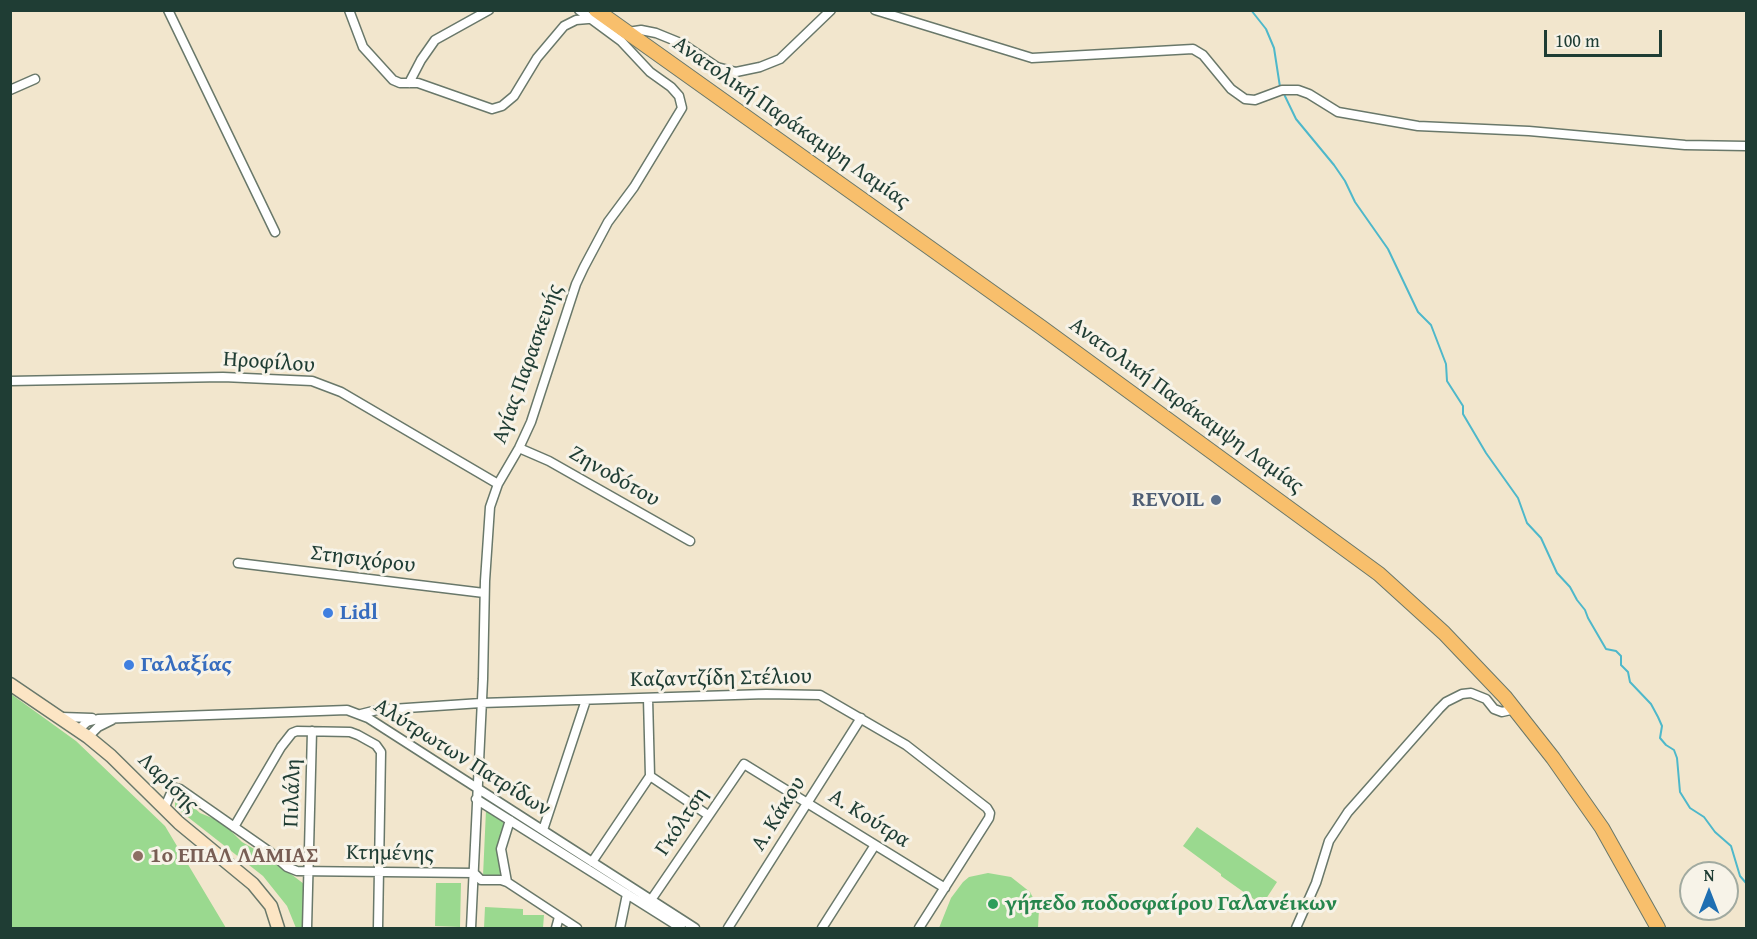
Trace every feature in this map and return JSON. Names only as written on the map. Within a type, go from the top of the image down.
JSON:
[{"type":"main road","name":"Ανατολική Παράκαμψη Λαμίας","points":[[593,16],[627,32],[1032,320],[1357,556],[1444,633],[1515,709],[1602,828],[1658,928]]},
{"type":"main road","name":"Λαρίσης","points":[[10,684],[61,717],[111,756],[193,836],[253,884],[271,906],[278,928]]},
{"type":"street","points":[[168,10],[275,232]]},
{"type":"street","points":[[349,10],[362,44],[379,67],[393,80],[418,83],[485,108],[498,108],[514,96],[537,58],[558,32],[571,22],[593,16]]},
{"type":"street","points":[[409,83],[435,40],[489,10]]},
{"type":"street","points":[[579,10],[593,16]]},
{"type":"street","points":[[627,32],[641,30],[656,33],[683,44],[717,67],[736,72],[760,67],[780,59],[831,10]]},
{"type":"street","points":[[876,10],[1032,58],[1193,49],[1203,55],[1236,93],[1250,100],[1292,89],[1309,94],[1338,112],[1418,126],[1529,131],[1685,145],[1746,146]]},
{"type":"street","name":"Αγίας Παρασκευής","points":[[471,928],[488,522],[498,484],[519,448],[540,396],[576,284],[614,214],[682,108],[679,96],[671,87],[650,72],[593,16]]},
{"type":"street","points":[[10,90],[35,79]]},
{"type":"street","name":"Ηροφίλου","points":[[10,381],[224,377],[312,381],[355,400],[498,484]]},
{"type":"street","name":"Ζηνοδότου","points":[[519,448],[549,461],[690,541]]},
{"type":"street","name":"Στησιχόρου","points":[[238,563],[484,593]]},
{"type":"street","name":"Καζαντζίδη Στέλιου","points":[[361,714],[372,710],[481,703],[814,693],[861,718],[919,754],[987,808],[990,813],[989,818],[945,888]]},
{"type":"street","points":[[1296,928],[1316,883],[1326,849],[1348,812],[1439,708],[1462,694],[1471,693],[1480,695],[1494,709],[1502,712],[1515,709]]},
{"type":"street","points":[[592,862],[650,776],[648,698]]},
{"type":"street","points":[[543,830],[586,700]]},
{"type":"street","name":"Αλύτρωτων Πατρίδων","points":[[61,717],[113,720],[161,715],[347,710],[361,714],[695,928]]},
{"type":"street","name":"Α. Κάκου","points":[[728,928],[861,718]]},
{"type":"street","points":[[83,733],[87,722],[98,719]]},
{"type":"street","points":[[83,733],[113,720]]},
{"type":"street","points":[[234,827],[287,738],[297,731],[350,732],[376,746],[381,752],[378,928]]},
{"type":"street","name":"Πιλάλη","points":[[307,928],[312,731]]},
{"type":"street","name":"Α. Κούτρα","points":[[742,764],[748,765],[945,888]]},
{"type":"street","name":"Γκόλτση","points":[[651,900],[742,764]]},
{"type":"street","points":[[650,776],[708,815]]},
{"type":"street","name":"Κτημένης","points":[[164,809],[171,793],[176,788],[180,789],[287,867],[297,871],[474,873],[481,880],[507,882]]},
{"type":"street","points":[[476,799],[681,928]]},
{"type":"street","points":[[510,820],[501,849],[507,882],[577,928]]},
{"type":"street","points":[[822,928],[875,845]]},
{"type":"street","points":[[920,928],[945,888]]},
{"type":"street","points":[[620,928],[627,894]]},
{"type":"street","points":[[556,928],[559,917]]},
{"type":"green space","points":[[11,694],[76,741],[165,826],[226,928],[11,928]]},
{"type":"green space","points":[[177,792],[183,793],[188,802],[200,813],[222,822],[242,842],[270,858],[304,884],[303,928],[296,928],[287,906],[263,876],[175,807]]},
{"type":"green space","points":[[486,810],[507,822],[502,878],[483,876]]},
{"type":"green space","points":[[1197,827],[1277,882],[1262,905],[1183,846]]},
{"type":"green space","name":"γήπεδο ποδοσφαίρου Γαλανέικων","points":[[988,873],[1011,877],[1030,892],[1039,909],[1038,928],[939,928],[951,898],[963,882],[969,877]]},
{"type":"green space","points":[[436,883],[461,883],[460,927],[435,926]]},
{"type":"green space","points":[[485,907],[523,909],[523,915],[544,915],[543,928],[484,928]]},
{"type":"waterway","points":[[1251,10],[1266,29],[1274,48],[1280,87]]},
{"type":"waterway","points":[[1283,92],[1296,119],[1334,165],[1355,202],[1388,249],[1418,312],[1431,325],[1446,364],[1447,381],[1463,406],[1463,414],[1486,453],[1518,498],[1527,523],[1541,538],[1557,573],[1570,587],[1585,610],[1606,649],[1616,651],[1621,656],[1621,665],[1628,672],[1630,682],[1651,704],[1662,726],[1660,738],[1674,750],[1677,758],[1680,792],[1690,808],[1704,817],[1715,832],[1731,846],[1740,876],[1746,883]]},
{"type":"place","name":"REVOIL","points":[[1216,500]]},
{"type":"place","name":"Lidl","points":[[328,613]]},
{"type":"place","name":"Γαλαξίας","points":[[129,665]]},
{"type":"place","name":"1ο ΕΠΑΛ ΛΑΜΙΑΣ","points":[[138,856]]},
{"type":"place","name":"γήπεδο ποδοσφαίρου Γαλανέικων","points":[[993,904]]}]
